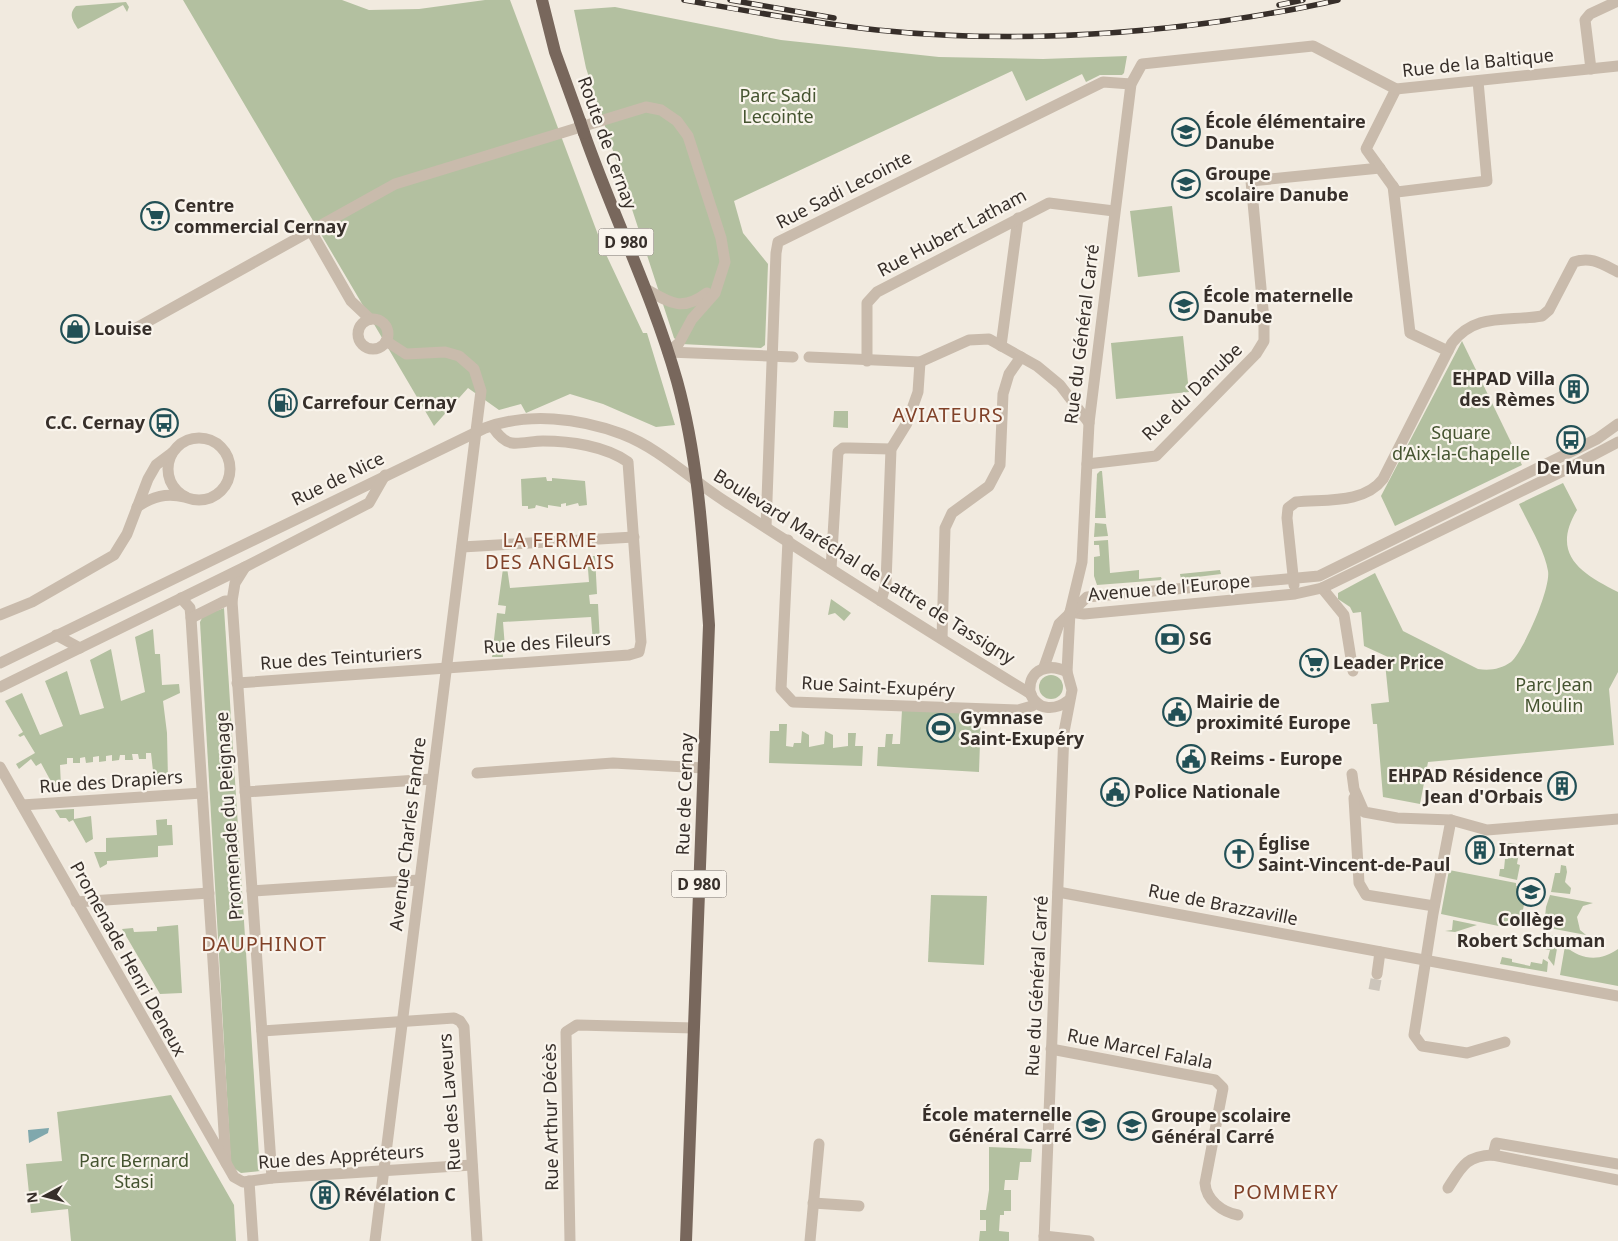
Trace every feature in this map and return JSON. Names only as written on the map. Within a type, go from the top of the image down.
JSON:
[{"type":"main road","name":"Route de Cernay","points":[[543,4],[556,52],[582,127],[646,289],[668,352]]},
{"type":"main road","name":"Rue de Cernay","points":[[668,352],[677,383],[697,482],[709,625],[686,1241]]},
{"type":"street","points":[[1591,69],[1585,20],[1590,14],[1618,1]]},
{"type":"street","name":"Rue de la Baltique","points":[[1142,64],[1313,46],[1396,89],[1618,66]]},
{"type":"street","name":"Rue du Général Carré","points":[[1067,672],[1070,612],[1082,562],[1089,423],[1114,211],[1131,84],[1142,64]]},
{"type":"street","points":[[1393,190],[1396,192],[1487,181],[1478,81]]},
{"type":"street","name":"Rue Sadi Lecointe","points":[[766,527],[776,247],[781,239],[1103,82],[1131,84]]},
{"type":"street","points":[[1396,89],[1366,149],[1393,190],[1410,333],[1448,351]]},
{"type":"street","points":[[129,332],[396,184],[646,107],[661,110],[677,120],[688,136],[721,238],[725,262],[715,293],[692,318],[679,343],[668,352]]},
{"type":"street","name":"Rue du Danube","points":[[1087,464],[1156,456],[1256,354],[1264,341],[1264,320],[1251,181],[1380,168]]},
{"type":"street","name":"Rue Hubert Latham","points":[[867,361],[867,303],[877,292],[1049,203],[1114,211]]},
{"type":"street","points":[[1001,346],[1018,218]]},
{"type":"street","points":[[311,231],[351,301],[370,319],[380,321],[386,327],[386,341],[374,348],[362,344],[358,336],[360,327],[370,319]]},
{"type":"street","points":[[1295,594],[1286,518],[1288,508],[1296,502],[1364,496],[1376,489],[1383,480],[1448,351],[1460,332],[1475,323],[1542,316],[1549,310],[1574,262],[1584,259],[1593,260],[1618,272]]},
{"type":"street","points":[[646,289],[666,301],[681,305],[700,299],[720,279]]},
{"type":"street","points":[[809,357],[920,362],[969,340],[989,339],[1037,366],[1060,385],[1089,423]]},
{"type":"street","name":"Avenue Charles Fandre","points":[[375,1241],[462,547],[480,386],[474,369],[459,356],[445,352],[406,354],[386,341]]},
{"type":"street","points":[[668,352],[793,357]]},
{"type":"street","points":[[942,639],[945,528],[952,513],[989,486],[1000,465],[1003,394],[1008,374],[1021,357]]},
{"type":"street","points":[[881,601],[886,583],[892,449],[907,423],[918,392],[920,362]]},
{"type":"street","name":"Rue de Nice","points":[[0,663],[385,475],[492,426],[523,420],[553,419],[604,428],[624,435],[653,450],[697,482]]},
{"type":"street","name":"Avenue de l'Europe","points":[[1070,612],[1087,597],[1293,580],[1319,576],[1340,568],[1598,439],[1618,424]]},
{"type":"street","points":[[462,547],[634,537],[628,462],[619,456],[558,441],[512,443],[496,432],[492,426]]},
{"type":"street","points":[[0,614],[32,602],[114,555],[127,534],[137,506],[148,479],[156,465],[172,454],[178,446],[191,438],[208,439],[222,447],[230,462],[229,479],[218,494],[208,499],[197,500],[168,494],[150,499],[137,506]]},
{"type":"street","name":"Avenue de l'Europe","points":[[1070,612],[1084,614],[1295,594],[1322,588],[1618,442]]},
{"type":"street","points":[[831,569],[838,452],[843,448],[892,449]]},
{"type":"street","points":[[172,454],[168,470],[170,479],[174,487],[187,498]]},
{"type":"street","points":[[2,686],[212,584],[369,503],[385,475]]},
{"type":"street","name":"Boulevard Maréchal de Lattre de Tassigny","points":[[697,482],[881,601],[1011,681],[1033,698]]},
{"type":"street","points":[[1487,494],[1492,505]]},
{"type":"street","name":"Rue des Fileurs","points":[[446,668],[629,655],[639,652],[641,642],[634,537]]},
{"type":"street","name":"Rue Saint-Exupéry","points":[[788,540],[781,688],[793,702],[1018,710],[1033,698]]},
{"type":"street","name":"Promenade du Peignage","points":[[245,567],[235,583],[232,601],[272,1178]]},
{"type":"street","points":[[1322,588],[1344,615],[1353,671]]},
{"type":"street","name":"Promenade du Peignage","points":[[181,598],[190,608],[191,618],[226,1167]]},
{"type":"street","points":[[191,618],[225,601],[232,601]]},
{"type":"street","name":"Rue du Général Carré","points":[[1044,667],[1059,624],[1070,612]]},
{"type":"street","points":[[56,635],[80,648]]},
{"type":"street","points":[[1051,708],[1058,707],[1069,700],[1072,684],[1067,672],[1054,666],[1044,667],[1035,673],[1032,679],[1033,698],[1051,708],[1064,732]]},
{"type":"street","name":"Rue des Teinturiers","points":[[238,683],[446,668]]},
{"type":"street","name":"Boulevard Maréchal de Lattre de Tassigny","points":[[1011,681],[1020,682],[1032,679]]},
{"type":"street","name":"Rue du Général Carré","points":[[1044,1238],[1064,732],[1069,700]]},
{"type":"street","points":[[477,773],[613,763],[704,768]]},
{"type":"street","name":"Promenade Henri Deneux","points":[[0,767],[226,1167]]},
{"type":"street","points":[[1352,774],[1359,883],[1366,895],[1434,906]]},
{"type":"street","points":[[245,792],[432,779]]},
{"type":"street","points":[[1354,789],[1364,812],[1397,818],[1451,820],[1486,830],[1618,819]]},
{"type":"street","name":"Rue des Drapiers","points":[[22,805],[202,793]]},
{"type":"street","points":[[1451,820],[1434,906],[1414,1035],[1422,1046],[1467,1053],[1505,1042]]},
{"type":"street","points":[[252,891],[419,880]]},
{"type":"street","name":"Rue de Brazzaville","points":[[1058,892],[1618,996]]},
{"type":"street","points":[[76,902],[209,893]]},
{"type":"street","points":[[1377,974],[1380,952]]},
{"type":"street","name":"Rue des Laveurs","points":[[262,1031],[454,1018],[460,1021],[464,1028],[477,1241]]},
{"type":"street","name":"Rue Arthur Décès","points":[[570,1241],[566,1032],[577,1025],[694,1028]]},
{"type":"street","name":"Rue Marcel Falala","points":[[1051,1049],[1215,1080],[1223,1088],[1205,1183],[1206,1191],[1224,1212],[1238,1215]]},
{"type":"street","points":[[1493,1155],[1496,1143],[1618,1164]]},
{"type":"street","points":[[810,1241],[819,1144]]},
{"type":"street","points":[[1448,1188],[1461,1168],[1476,1156],[1493,1155],[1618,1180]]},
{"type":"street","name":"Rue des Appréteurs","points":[[246,1182],[272,1178],[472,1165]]},
{"type":"street","points":[[226,1167],[234,1177],[246,1182],[252,1241]]},
{"type":"street","points":[[813,1203],[859,1206]]},
{"type":"street","points":[[1044,1238],[1089,1241]]},
{"type":"green space","points":[[183,0],[342,0],[369,10],[419,9],[485,0],[510,0],[603,248],[643,333],[647,333],[675,425],[656,427],[603,404],[570,394],[526,413],[521,404],[499,410],[468,388],[434,426]]},
{"type":"green space","points":[[126,2],[129,7],[127,12],[123,5],[78,29],[72,18],[72,12],[76,6]]},
{"type":"green space","name":"Parc Sadi Lecointe","points":[[615,7],[781,40],[939,57],[1043,59],[1127,56],[1122,75],[1100,75],[1086,82],[1082,74],[1026,101],[1012,71],[734,201],[743,233],[768,264],[765,345],[761,348],[681,344],[674,338],[586,68],[574,10]]},
{"type":"green space","points":[[1172,206],[1180,272],[1138,277],[1130,211]]},
{"type":"green space","points":[[1183,336],[1189,392],[1116,399],[1111,343]]},
{"type":"green space","name":"Square d’Aix-la-Chapelle","points":[[1462,341],[1522,465],[1395,526],[1381,496]]},
{"type":"green space","points":[[834,411],[848,411],[848,428],[833,427]]},
{"type":"green space","points":[[1102,471],[1106,518],[1095,518],[1097,474]]},
{"type":"green space","points":[[546,477],[547,481],[552,481],[552,478],[585,481],[587,505],[579,506],[578,503],[566,506],[566,503],[561,504],[561,507],[548,505],[548,508],[536,505],[535,508],[528,509],[528,506],[522,506],[521,479]]},
{"type":"green space","name":"Parc Jean Moulin","points":[[1563,483],[1577,510],[1567,539],[1569,551],[1574,561],[1593,578],[1618,592],[1618,672],[1609,689],[1614,745],[1428,762],[1420,804],[1383,797],[1377,724],[1373,724],[1371,704],[1389,702],[1385,663],[1388,657],[1364,646],[1361,612],[1353,613],[1350,607],[1338,599],[1338,593],[1375,573],[1403,631],[1478,669],[1491,670],[1499,668],[1511,662],[1523,645],[1541,604],[1548,579],[1548,571],[1543,555],[1519,504]]},
{"type":"green space","points":[[1095,523],[1106,524],[1108,536],[1094,537]]},
{"type":"green space","points":[[1108,540],[1110,573],[1139,570],[1139,579],[1161,577],[1162,580],[1097,585],[1094,576],[1094,557],[1100,556],[1099,545],[1094,545],[1094,541]]},
{"type":"green space","points":[[505,554],[510,588],[589,582],[587,556],[595,556],[597,594],[589,595],[590,604],[598,604],[600,642],[593,643],[591,617],[503,622],[505,648],[502,648],[503,657],[492,657],[497,613],[505,614],[506,606],[498,605]]},
{"type":"green space","points":[[1220,570],[1221,574],[1181,579],[1180,574]]},
{"type":"green space","points":[[831,599],[851,613],[844,621],[835,613],[828,615]]},
{"type":"green space","points":[[224,608],[260,1171],[241,1173],[231,1166],[200,622],[203,616]]},
{"type":"green space","points":[[153,629],[155,654],[160,654],[162,685],[179,684],[180,693],[163,701],[167,733],[168,780],[154,780],[151,753],[146,753],[146,759],[139,759],[138,754],[132,754],[133,760],[125,760],[125,755],[120,755],[119,760],[112,761],[112,755],[106,756],[106,761],[99,762],[99,756],[93,757],[93,762],[86,763],[85,757],[80,758],[80,763],[73,763],[73,758],[67,758],[67,764],[60,765],[61,786],[54,787],[41,763],[36,766],[31,759],[19,769],[16,764],[35,753],[24,735],[20,737],[18,735],[23,732],[5,701],[22,693],[40,735],[63,726],[45,681],[67,671],[80,715],[104,708],[90,660],[111,649],[121,701],[145,692],[135,637]]},
{"type":"green space","points":[[1051,675],[1060,678],[1063,687],[1060,696],[1051,699],[1042,696],[1039,687],[1042,678]]},
{"type":"green space","name":"Gymnase Saint-Exupéry","points":[[902,710],[981,713],[979,772],[877,766],[878,747],[885,747],[886,734],[893,734],[892,744],[900,744]]},
{"type":"green space","points":[[779,724],[787,724],[786,746],[793,747],[794,743],[801,743],[802,731],[809,735],[809,747],[824,744],[825,731],[833,735],[833,748],[848,746],[848,733],[856,733],[855,746],[863,746],[862,766],[769,763],[770,731],[779,731]]},
{"type":"green space","points":[[74,809],[74,819],[91,816],[93,839],[86,843],[73,820],[69,822],[66,818],[60,818],[55,810]]},
{"type":"green space","points":[[167,819],[167,825],[172,825],[173,845],[158,846],[158,857],[107,861],[107,864],[100,868],[94,852],[106,852],[106,838],[157,835],[156,820]]},
{"type":"green space","points":[[1508,843],[1516,844],[1519,848],[1526,849],[1527,844],[1562,849],[1562,853],[1532,848],[1531,854],[1519,852],[1517,864],[1520,865],[1517,880],[1499,876],[1500,869],[1504,869],[1505,859],[1508,859],[1510,849],[1507,846]]},
{"type":"green space","points":[[1561,865],[1566,866],[1565,882],[1571,888],[1570,894],[1551,892],[1555,873],[1560,873]]},
{"type":"green space","points":[[1449,870],[1516,883],[1516,886],[1527,888],[1520,926],[1509,924],[1508,928],[1441,914]]},
{"type":"green space","points":[[931,895],[987,896],[984,965],[928,962]]},
{"type":"green space","points":[[1550,895],[1593,903],[1583,906],[1577,917],[1580,930],[1586,935],[1544,927],[1546,907]]},
{"type":"green space","points":[[1453,920],[1477,925],[1455,932],[1445,931],[1452,930]]},
{"type":"green space","points":[[178,925],[182,993],[160,994],[122,929],[133,928],[134,932],[157,931],[157,927]]},
{"type":"green space","points":[[1550,935],[1559,937],[1554,966],[1548,958],[1550,950],[1544,949],[1546,939],[1549,939]]},
{"type":"green space","points":[[1565,946],[1584,957],[1591,958],[1604,956],[1618,949],[1618,986],[1560,975]]},
{"type":"green space","points":[[1502,957],[1512,959],[1512,962],[1530,966],[1531,962],[1542,964],[1543,959],[1548,962],[1547,972],[1500,964]]},
{"type":"green space","name":"Parc Bernard Stasi","points":[[171,1095],[234,1205],[236,1241],[71,1241],[68,1209],[31,1213],[26,1164],[62,1161],[57,1112]]},
{"type":"green space","points":[[989,1147],[1032,1149],[1031,1162],[1020,1162],[1018,1180],[1005,1180],[1004,1190],[1011,1190],[1011,1211],[1004,1211],[1004,1215],[1000,1215],[999,1231],[1009,1232],[1009,1241],[979,1241],[980,1231],[986,1231],[986,1220],[980,1220],[980,1210],[986,1210],[989,1190]]},
{"type":"water","points":[[49,1128],[48,1133],[29,1143],[28,1130]]},
{"type":"tunnel","points":[[1374,990],[1377,974]]},
{"type":"railway","points":[[684,0],[877,30],[920,34],[1007,37],[1137,31],[1223,21],[1338,0]]},
{"type":"railway","points":[[730,0],[834,18]]},
{"type":"railway","points":[[1279,5],[1303,0]]},
{"type":"place","name":"École élémentaire Danube","points":[[1186,132]]},
{"type":"place","name":"Groupe scolaire Danube","points":[[1186,184]]},
{"type":"place","name":"Centre commercial Cernay","points":[[155,216]]},
{"type":"place","name":"École maternelle Danube","points":[[1184,306]]},
{"type":"place","name":"Louise","points":[[75,329]]},
{"type":"place","name":"EHPAD Villa des Rèmes","points":[[1574,389]]},
{"type":"place","name":"Carrefour Cernay","points":[[283,403]]},
{"type":"place","name":"C.C. Cernay","points":[[164,423]]},
{"type":"place","name":"De Mun","points":[[1571,440]]},
{"type":"place","name":"SG","points":[[1170,639]]},
{"type":"place","name":"Leader Price","points":[[1314,663]]},
{"type":"place","name":"Mairie de proximité Europe","points":[[1177,712]]},
{"type":"place","name":"Gymnase Saint-Exupéry","points":[[941,728]]},
{"type":"place","name":"Reims - Europe","points":[[1191,759]]},
{"type":"place","name":"EHPAD Résidence Jean d'Orbais","points":[[1562,786]]},
{"type":"place","name":"Police Nationale","points":[[1115,792]]},
{"type":"place","name":"Internat","points":[[1480,850]]},
{"type":"place","name":"Église Saint-Vincent-de-Paul","points":[[1239,854]]},
{"type":"place","name":"Collège Robert Schuman","points":[[1531,892]]},
{"type":"place","name":"École maternelle Général Carré","points":[[1091,1125]]},
{"type":"place","name":"Groupe scolaire Général Carré","points":[[1132,1126]]},
{"type":"place","name":"Révélation C","points":[[325,1195]]},
{"type":"district","name":"AVIATEURS","points":[[948,415]]},
{"type":"district","name":"LA FERME DES ANGLAIS","points":[[550,551]]},
{"type":"district","name":"DAUPHINOT","points":[[264,944]]},
{"type":"district","name":"POMMERY","points":[[1286,1192]]}]
